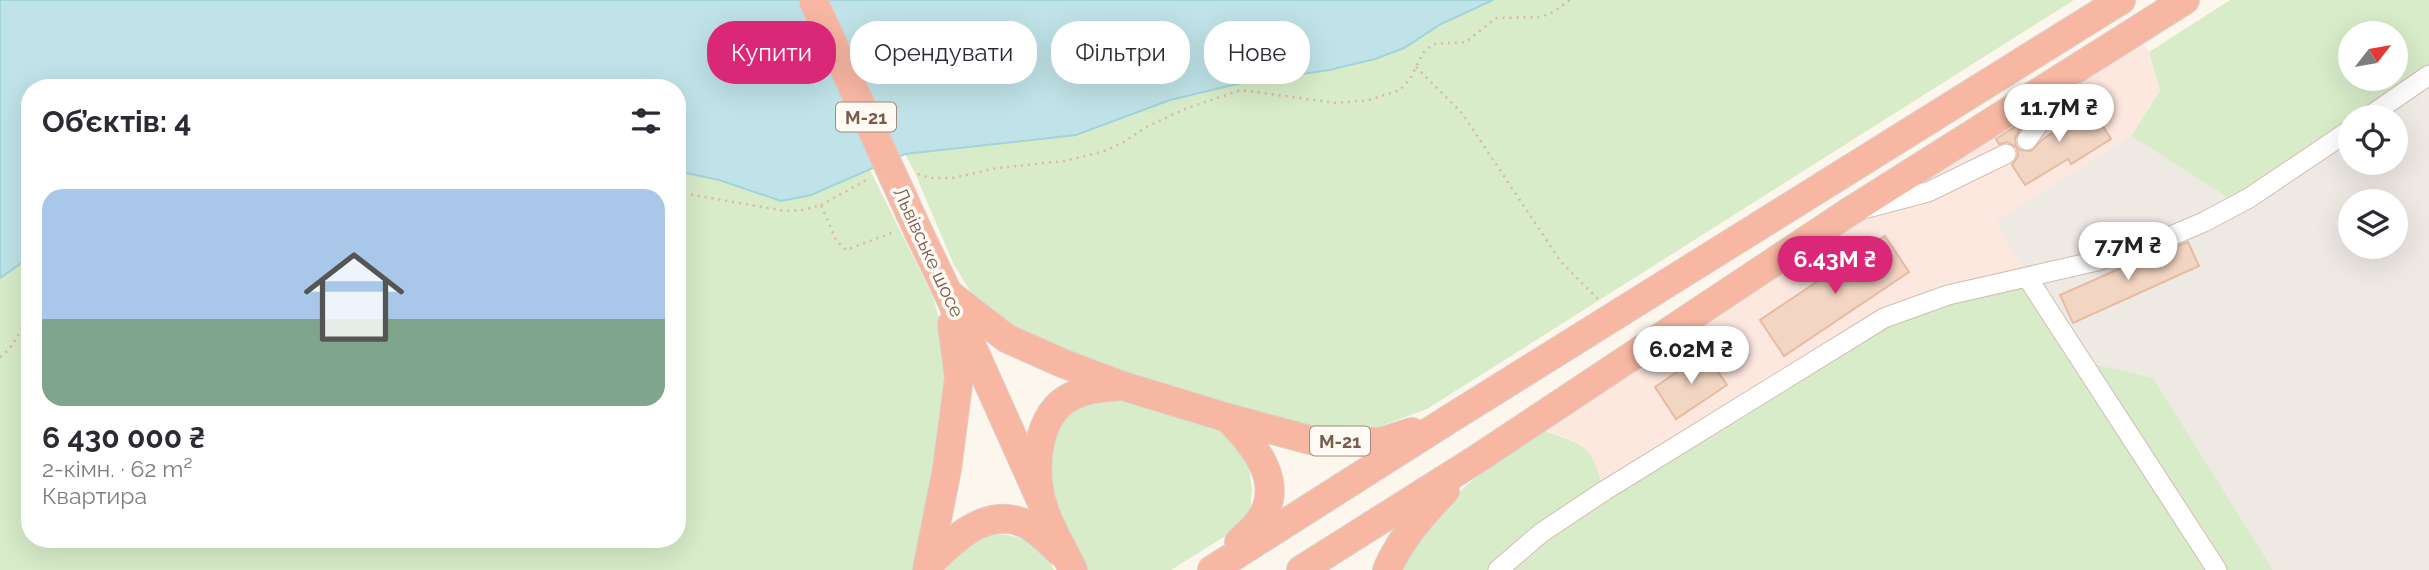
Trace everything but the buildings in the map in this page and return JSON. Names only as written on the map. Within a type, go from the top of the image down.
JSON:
[{"type":"highway","name":"Львівське шосе","points":[[813,0],[910,232],[948,293],[1043,505]]},
{"type":"highway","name":"М-21","points":[[948,293],[1006,338],[1123,386],[1310,440],[1380,442],[1451,418],[2121,0]]},
{"type":"highway","points":[[1301,570],[1477,459],[1850,212],[2185,0]]},
{"type":"highway","points":[[927,568],[947,470],[959,377],[948,293]]},
{"type":"highway","points":[[1043,505],[1037,455],[1050,416],[1071,396],[1086,390],[1123,386]]},
{"type":"highway","points":[[1210,570],[1258,523],[1269,495],[1269,479],[1258,452],[1228,418]]},
{"type":"highway","points":[[1210,570],[1451,418]]},
{"type":"highway","points":[[1387,570],[1426,510],[1477,459]]},
{"type":"highway","name":"М-21","points":[[1043,505],[1071,565]]},
{"type":"highway","points":[[927,568],[951,542],[973,527],[998,520],[1020,522],[1039,533],[1071,565]]},
{"type":"lane","points":[[2027,140],[2085,63]]},
{"type":"lane","points":[[2385,105],[2429,75]]},
{"type":"lane","points":[[1498,570],[1541,533],[1562,519],[1884,318],[1926,301],[2130,251],[2203,222],[2260,191],[2338,138]]},
{"type":"lane","points":[[1850,212],[1928,192],[2006,154]]},
{"type":"lane","points":[[2027,277],[2217,570]]},
{"type":"path","points":[[915,173],[930,178],[953,178],[997,169],[1063,161],[1102,152],[1185,109],[1241,90],[1336,103],[1369,100],[1400,90],[1410,79],[1423,53],[1433,44],[1466,42],[1496,18],[1541,17],[1570,0]]},
{"type":"path","points":[[1416,66],[1462,113],[1561,262],[1616,317]]},
{"type":"path","points":[[686,194],[785,211],[803,210],[821,205],[876,176]]},
{"type":"path","points":[[821,205],[836,240],[846,250],[910,232]]},
{"type":"path","points":[[0,356],[12,349],[21,331]]},
{"type":"shaded area","points":[[2135,32],[2149,52],[2160,91],[2131,136],[1997,221],[2027,277],[1604,491],[1574,441],[1529,424]]},
{"type":"shaded area","points":[[2429,75],[2429,570],[2273,570],[2080,361],[2027,277],[1996,221],[2131,136],[2238,204],[2338,137],[2338,175],[2408,175],[2408,105],[2385,105]]},
{"type":"green space","points":[[1493,0],[2074,0],[1427,409],[1378,427],[1316,428],[1066,358],[1011,331],[972,294],[953,263],[905,154],[1076,135],[1170,100],[1237,84],[1310,84],[1310,73],[1375,59],[1404,48],[1441,24]]},
{"type":"green space","points":[[2230,0],[2429,0],[2429,74],[2408,89],[2408,21],[2338,21],[2338,91],[2404,91],[2384,105],[2338,105],[2338,137],[2238,204],[2131,136],[2160,91],[2149,52]]},
{"type":"green space","points":[[870,170],[933,297],[944,336],[950,381],[918,570],[0,570],[0,278],[21,263],[21,548],[686,548],[686,173],[719,180],[781,201],[811,195]]},
{"type":"green space","points":[[2027,277],[2080,361],[2153,378],[2273,570],[1400,570],[1422,535],[1459,492],[1494,464],[1545,431],[1586,450],[1595,464],[1604,491],[1864,329]]},
{"type":"green space","points":[[1119,399],[1229,432],[1249,465],[1252,490],[1250,511],[1235,530],[1171,570],[1088,570],[1055,500],[1048,463],[1050,445],[1058,427],[1070,413],[1082,405]]},
{"type":"green space","points":[[993,534],[1013,536],[1030,543],[1043,554],[1054,570],[940,570],[975,539]]},
{"type":"water","points":[[0,0],[1493,0],[1441,24],[1404,48],[1375,59],[1310,73],[1310,21],[1204,21],[1204,84],[1237,84],[1170,100],[1076,135],[905,154],[811,195],[781,201],[719,180],[686,173],[686,79],[21,79],[21,263],[0,278]]}]
